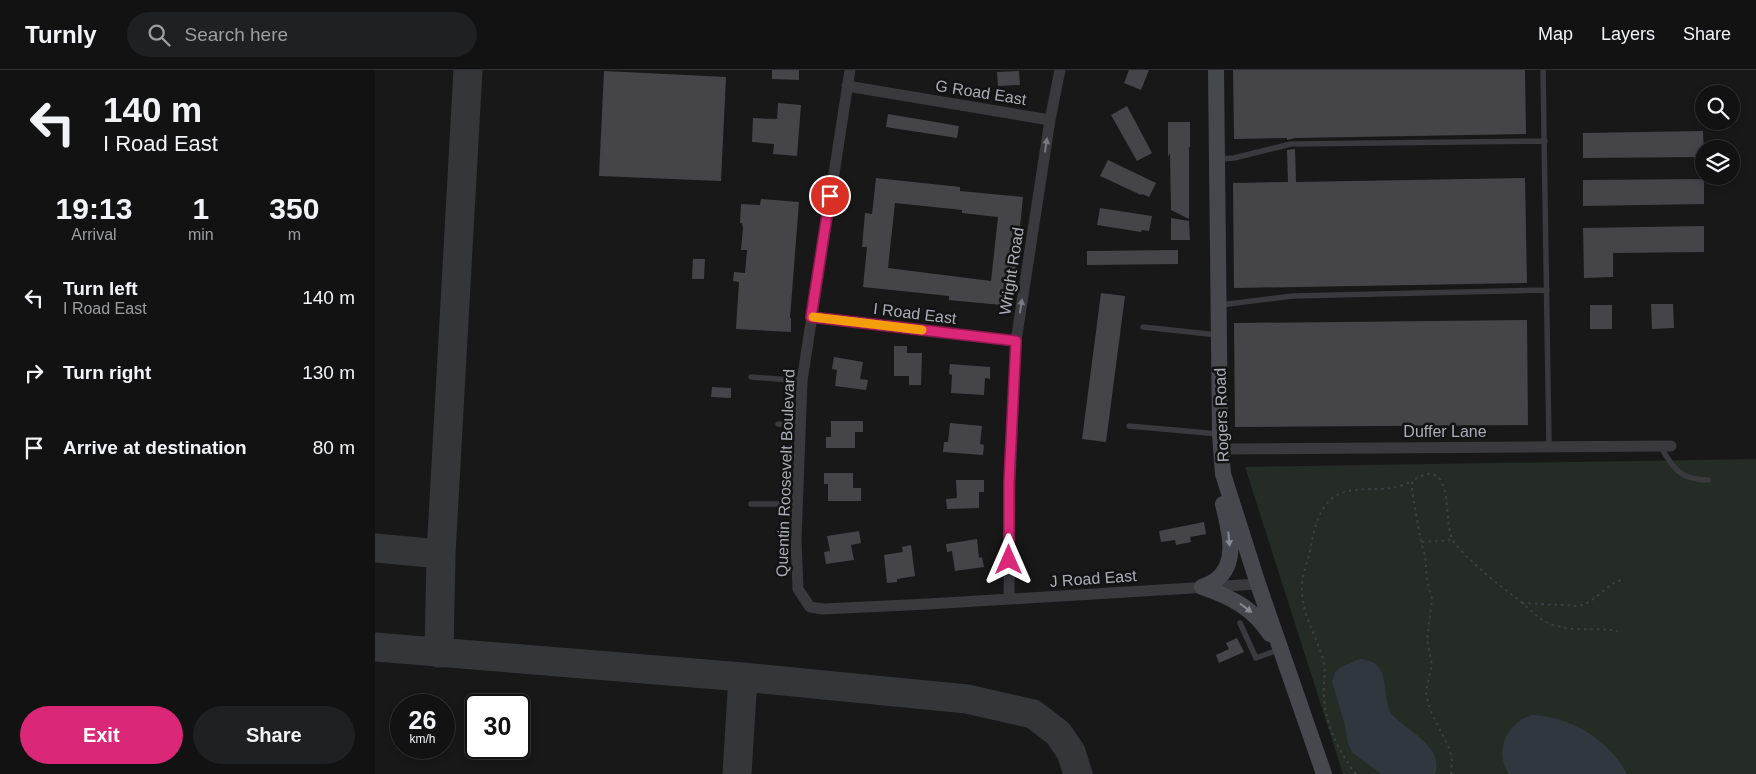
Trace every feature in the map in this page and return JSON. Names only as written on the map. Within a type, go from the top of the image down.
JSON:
[{"type":"street","name":"Quentin Roosevelt Boulevard","points":[[810,608],[799,589],[796,540],[802,381],[850,70]]},
{"type":"street","name":"Wright Road","points":[[1009,599],[1009,482],[1016,341],[1050,120],[1060,70]]},
{"type":"street","name":"Rogers Road","points":[[1216,70],[1217,305],[1220,441],[1223,474],[1258,584],[1324,774]]},
{"type":"street","name":"G Road East","points":[[847,86],[1050,120]]},
{"type":"street","name":"I Road East","points":[[811,317],[1016,341]]},
{"type":"street","name":"Duffer Lane","points":[[1220,441],[1665,446]]},
{"type":"street","points":[[1202,587],[1217,579],[1230,559],[1230,542],[1222,501],[1223,474]]},
{"type":"street","name":"J Road East","points":[[810,608],[823,609],[1258,584]]},
{"type":"street","points":[[1202,587],[1226,595],[1255,615],[1264,624],[1280,649]]},
{"type":"lane","points":[[1543,70],[1549,446]]},
{"type":"lane","points":[[1217,159],[1234,158],[1291,144],[1545,141]]},
{"type":"lane","points":[[1217,305],[1293,296],[1547,290]]},
{"type":"lane","points":[[1143,327],[1218,335]]},
{"type":"lane","points":[[751,378],[802,381]]},
{"type":"lane","points":[[777,424],[799,426]]},
{"type":"lane","points":[[1129,426],[1220,441]]},
{"type":"lane","points":[[1665,446],[1671,466],[1681,474],[1690,478],[1708,480]]},
{"type":"lane","points":[[751,504],[797,504]]},
{"type":"lane","points":[[1240,622],[1256,658],[1280,649]]},
{"type":"path","points":[[1356,774],[1335,741],[1326,711],[1324,699],[1324,661],[1304,610],[1302,588],[1317,519],[1322,509],[1340,493],[1391,488],[1429,474],[1437,477],[1444,486],[1447,498],[1448,527],[1452,540],[1490,577],[1522,602],[1538,618],[1551,625],[1565,628],[1597,628],[1617,631]]},
{"type":"path","points":[[1413,481],[1412,490],[1425,555],[1427,581],[1432,599],[1427,639],[1432,665],[1426,695],[1433,717],[1450,750],[1452,761],[1451,774]]},
{"type":"path","points":[[1421,542],[1452,540]]},
{"type":"path","points":[[1522,602],[1583,605],[1609,584],[1623,580]]},
{"type":"shaded area","points":[[1756,459],[1756,774],[1343,774],[1245,467]]},
{"type":"shaded area","points":[[1360,659],[1371,661],[1382,672],[1391,713],[1432,750],[1436,765],[1435,774],[1381,774],[1353,753],[1348,744],[1345,725],[1332,682],[1335,672],[1341,667]]},
{"type":"shaded area","points":[[1532,715],[1560,720],[1587,732],[1610,751],[1620,762],[1627,774],[1509,774],[1503,757],[1505,739],[1515,724]]},
{"type":"building","points":[[772,70],[799,70],[799,80],[772,79]]},
{"type":"building","points":[[1129,70],[1149,70],[1141,90],[1124,83]]},
{"type":"building","points":[[1233,70],[1525,70],[1526,134],[1295,138],[1287,140],[1287,138],[1234,139]]},
{"type":"building","points":[[604,71],[726,77],[721,181],[599,176]]},
{"type":"building","points":[[1019,71],[1020,85],[998,86],[997,72]]},
{"type":"building","points":[[778,103],[801,105],[797,156],[773,154],[774,144],[752,142],[753,118],[777,119]]},
{"type":"building","points":[[1127,106],[1152,153],[1137,161],[1111,115]]},
{"type":"building","points":[[888,114],[959,126],[957,138],[886,127]]},
{"type":"building","points":[[1168,122],[1190,122],[1189,219],[1171,210]]},
{"type":"building","points":[[1703,131],[1703,140],[1695,140],[1695,157],[1583,158],[1583,133]]},
{"type":"building","points":[[1295,149],[1296,182],[1525,178],[1527,283],[1234,288],[1233,183],[1288,182],[1287,150]]},
{"type":"building","points":[[1108,160],[1156,183],[1149,197],[1100,176]]},
{"type":"building","points":[[876,178],[960,187],[960,191],[1023,197],[1012,306],[949,300],[949,296],[863,287],[867,247],[862,247],[865,213],[872,214]],"holes":[[[895,203],[962,210],[962,213],[998,217],[991,281],[888,268]]]},
{"type":"building","points":[[1695,179],[1695,185],[1704,185],[1704,204],[1583,206],[1583,180]]},
{"type":"building","points":[[761,199],[799,202],[790,318],[791,332],[736,329],[739,282],[733,281],[734,272],[745,273],[747,250],[741,250],[743,228],[742,223],[740,223],[741,204],[760,205]]},
{"type":"building","points":[[1100,208],[1152,216],[1149,231],[1142,230],[1141,232],[1097,225]]},
{"type":"building","points":[[1171,218],[1189,221],[1190,240],[1171,240]]},
{"type":"building","points":[[1704,226],[1704,252],[1613,253],[1613,277],[1584,278],[1583,228]]},
{"type":"building","points":[[1178,250],[1178,264],[1087,265],[1087,251]]},
{"type":"building","points":[[693,259],[705,259],[704,279],[692,279]]},
{"type":"building","points":[[1101,293],[1125,296],[1106,442],[1082,439]]},
{"type":"building","points":[[1651,304],[1673,304],[1674,328],[1652,329]]},
{"type":"building","points":[[1590,305],[1612,305],[1612,329],[1590,329]]},
{"type":"building","points":[[1527,320],[1528,425],[1235,427],[1234,323]]},
{"type":"building","points":[[894,346],[907,346],[907,353],[922,353],[921,385],[909,385],[909,376],[894,376]]},
{"type":"building","points":[[834,357],[863,362],[860,379],[868,380],[866,390],[835,386],[837,370],[832,369]]},
{"type":"building","points":[[950,364],[990,367],[990,379],[985,378],[984,395],[951,393],[952,375],[949,374]]},
{"type":"building","points":[[712,387],[731,388],[731,398],[711,397]]},
{"type":"building","points":[[831,421],[863,421],[863,432],[855,432],[855,448],[826,448],[826,437],[831,437]]},
{"type":"building","points":[[950,423],[982,426],[980,444],[984,445],[983,455],[943,452],[944,442],[948,442]]},
{"type":"building","points":[[824,473],[853,473],[853,488],[861,488],[861,501],[828,501],[828,484],[824,484]]},
{"type":"building","points":[[956,480],[984,480],[984,492],[979,492],[979,508],[947,509],[946,499],[957,498]]},
{"type":"building","points":[[1204,522],[1206,534],[1190,537],[1191,542],[1176,545],[1175,540],[1161,542],[1159,531]]},
{"type":"building","points":[[859,531],[861,543],[851,545],[854,560],[826,564],[824,552],[830,551],[827,536]]},
{"type":"building","points":[[977,539],[979,558],[982,557],[984,567],[955,571],[952,551],[947,552],[946,544]]},
{"type":"building","points":[[911,545],[915,576],[887,583],[884,555],[903,552],[902,547]]},
{"type":"building","points":[[1237,638],[1244,652],[1219,663],[1216,655],[1229,649],[1226,643]]},
{"type":"taxiway","points":[[439,653],[441,554],[468,70]]},
{"type":"taxiway","points":[[375,548],[441,554]]},
{"type":"taxiway","points":[[375,647],[743,677],[967,699],[1033,714],[1058,733],[1071,752],[1078,774]]},
{"type":"taxiway","points":[[737,774],[743,677]]},
{"type":"slow traffic","points":[[813,317],[922,330]]},
{"type":"route","points":[[830,196],[811,317],[1016,341],[1009,482],[1009,560]]}]
